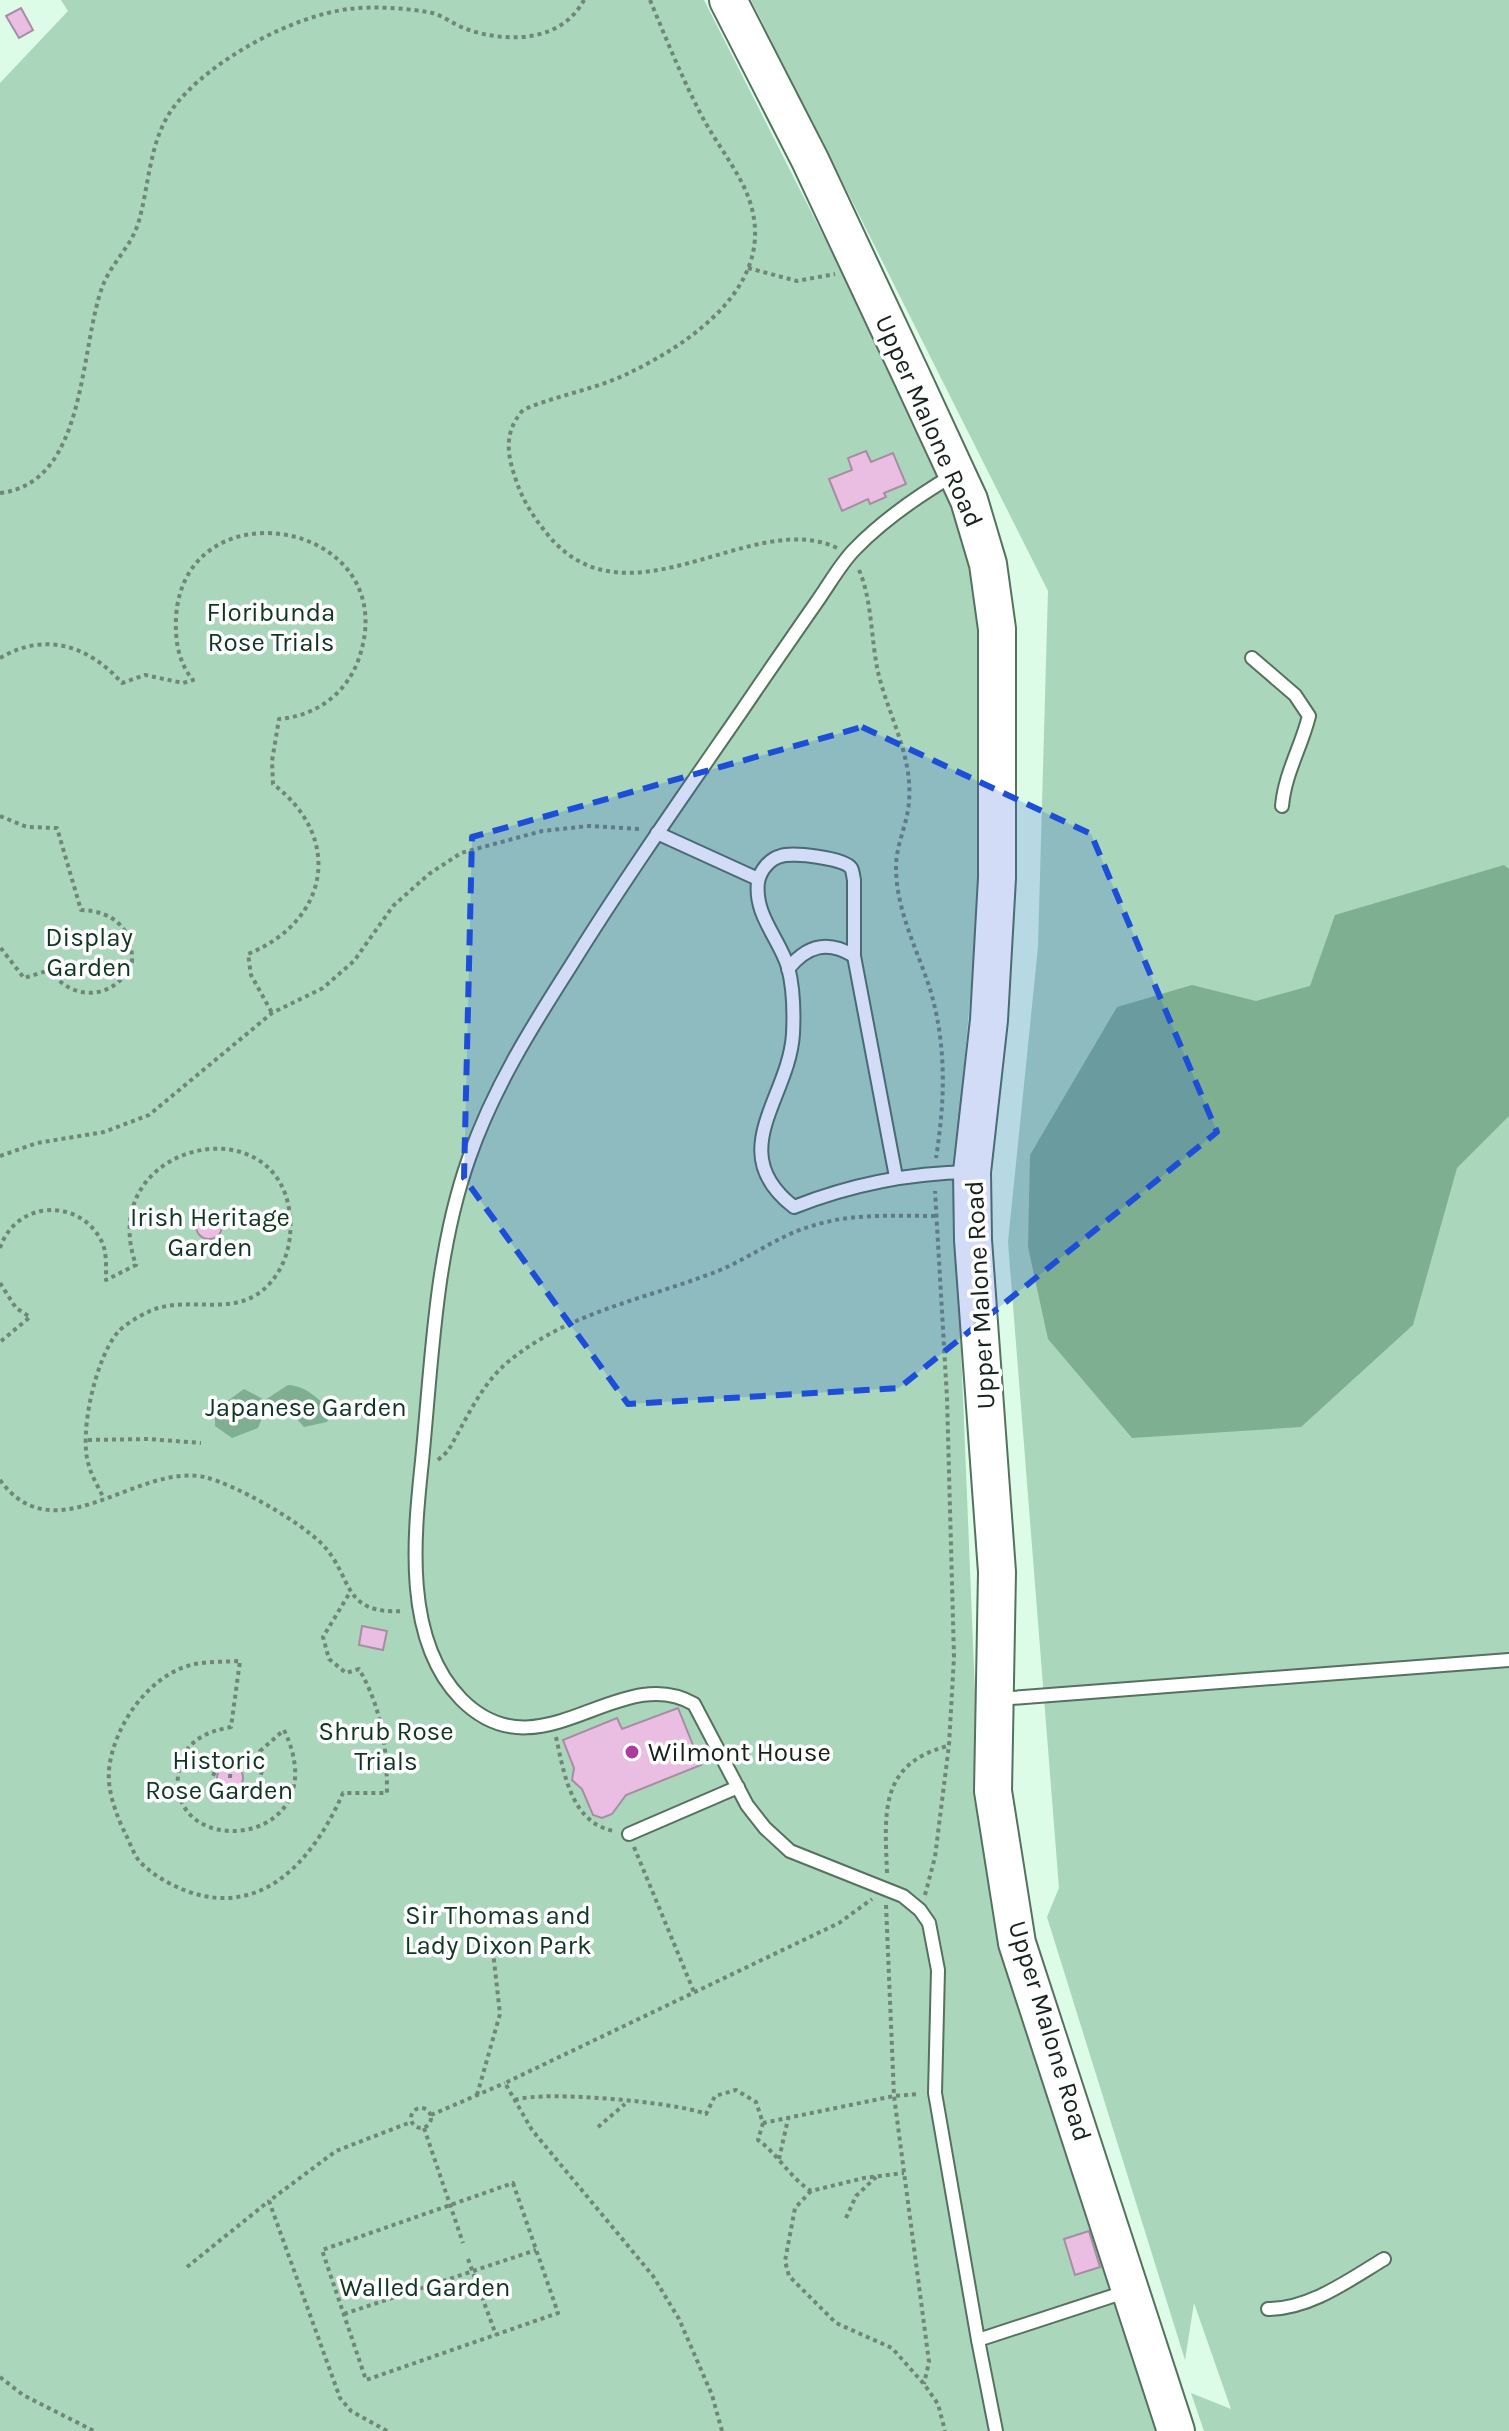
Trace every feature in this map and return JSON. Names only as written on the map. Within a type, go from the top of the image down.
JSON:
[{"type":"main road","name":"Upper Malone Road","points":[[728,0],[860,266],[957,473],[969,500],[988,564],[997,629],[997,878],[989,1020],[972,1172],[973,1240],[996,1556],[993,1791],[1017,1943],[1176,2431]]},
{"type":"lane","points":[[957,473],[934,487],[849,556],[657,833],[526,1037],[495,1095],[468,1160],[440,1276],[421,1472],[417,1610],[425,1641],[460,1698],[481,1714],[512,1726],[545,1728],[647,1694],[679,1695],[694,1704],[738,1787],[765,1828],[790,1851],[819,1865],[885,1886],[920,1910],[929,1923],[938,1970],[935,2093],[996,2431]]},
{"type":"lane","points":[[1252,658],[1295,695],[1309,716],[1303,740],[1284,780],[1282,806]]},
{"type":"lane","points":[[657,833],[758,879]]},
{"type":"lane","points":[[896,1177],[854,956],[854,880],[851,867],[840,860],[782,855],[768,863],[758,879],[761,911],[788,969],[793,1036],[784,1074],[766,1113],[761,1152],[768,1180],[794,1207],[839,1189],[896,1177],[972,1172]]},
{"type":"lane","points":[[788,969],[799,956],[817,946],[839,947],[854,956]]},
{"type":"lane","points":[[994,1699],[1509,1660]]},
{"type":"lane","points":[[629,1834],[738,1787]]},
{"type":"lane","points":[[1268,2309],[1283,2309],[1305,2302],[1384,2259]]},
{"type":"lane","points":[[978,2340],[1131,2290]]},
{"type":"path","points":[[0,493],[12,492],[33,480],[64,447],[73,420],[91,322],[104,282],[134,240],[155,144],[174,106],[203,74],[302,21],[349,9],[431,12],[499,39],[526,38],[558,27],[579,10],[584,0]]},
{"type":"path","points":[[650,0],[703,118],[743,186],[752,229],[753,255],[724,309],[697,333],[664,354],[599,386],[523,410],[508,435],[507,450],[517,485],[531,514],[553,541],[574,559],[607,571],[645,573],[692,564],[739,548],[814,539],[849,556],[865,584],[869,630],[879,676],[908,773],[909,803],[896,865],[910,938],[930,990],[942,1040],[944,1079],[934,1173],[952,1530],[954,1657],[949,1745],[935,1857],[920,1910]]},
{"type":"path","points":[[748,268],[797,281],[819,279],[860,266]]},
{"type":"path","points":[[0,658],[27,647],[49,645],[89,653],[122,683],[145,675],[183,683],[193,680],[179,654],[177,611],[182,591],[206,556],[236,537],[270,530],[305,537],[334,555],[345,568],[355,582],[365,617],[362,651],[345,686],[329,701],[312,712],[279,719],[272,761],[273,784],[292,798],[306,819],[316,841],[320,865],[307,909],[291,930],[272,944],[248,954],[251,975],[272,1013]]},
{"type":"path","points":[[0,816],[27,827],[57,828],[81,910],[105,912],[118,921],[128,935],[132,962],[114,986],[85,994],[64,986],[50,970],[24,978],[0,947]]},
{"type":"path","points":[[0,1156],[37,1143],[104,1132],[149,1115],[272,1013],[323,988],[354,961],[393,906],[429,874],[461,853],[500,840],[589,826],[635,828],[657,833]]},
{"type":"path","points":[[0,1248],[12,1227],[25,1216],[44,1209],[63,1210],[79,1216],[104,1245],[106,1280],[136,1265],[131,1250],[129,1222],[136,1196],[153,1173],[174,1157],[200,1149],[227,1148],[253,1157],[274,1176],[288,1200],[291,1229],[288,1250],[276,1275],[260,1291],[237,1303],[150,1310],[118,1332],[93,1381],[88,1440],[87,1463],[104,1499]]},
{"type":"path","points":[[421,1472],[448,1451],[489,1381],[508,1362],[573,1321],[713,1273],[776,1240],[815,1224],[858,1217],[936,1216]]},
{"type":"path","points":[[0,1283],[16,1308],[30,1317],[0,1342]]},
{"type":"path","points":[[88,1440],[148,1439],[201,1443]]},
{"type":"path","points":[[0,1480],[9,1493],[33,1510],[56,1512],[182,1476],[218,1481],[265,1506],[322,1544],[349,1594],[373,1609],[417,1610]]},
{"type":"path","points":[[230,1778],[231,1760],[218,1765],[212,1778],[216,1791],[229,1800],[246,1797],[261,1780],[264,1766],[260,1751],[284,1730],[297,1756],[295,1782],[286,1806],[268,1823],[250,1831],[228,1833],[208,1828],[191,1815],[181,1800],[178,1777],[181,1758],[195,1739],[231,1727],[240,1661],[190,1665],[148,1689],[122,1727],[109,1771],[117,1817],[139,1861],[181,1891],[223,1900],[260,1893],[303,1860],[327,1829],[343,1793],[387,1793],[382,1721],[375,1697],[359,1669],[346,1673],[329,1659],[323,1637],[349,1594]]},
{"type":"path","points":[[554,1724],[563,1780],[577,1804],[598,1828],[629,1834],[694,1992]]},
{"type":"path","points":[[924,2384],[929,2362],[894,2096],[885,1886],[887,1870],[883,1838],[887,1802],[897,1778],[915,1758],[949,1745]]},
{"type":"path","points":[[431,2115],[505,2083],[839,1923],[885,1886]]},
{"type":"path","points":[[477,2095],[500,2014],[492,1943]]},
{"type":"path","points":[[505,2083],[532,2130],[653,2276],[679,2319],[712,2395],[722,2431]]},
{"type":"path","points":[[515,2100],[539,2095],[683,2106],[706,2114],[715,2096],[736,2090],[756,2102],[763,2123],[758,2140],[811,2191]]},
{"type":"path","points":[[763,2123],[894,2096],[935,2093]]},
{"type":"path","points":[[598,2127],[627,2103]]},
{"type":"path","points":[[187,2267],[336,2151],[411,2122],[417,2109],[424,2108],[431,2115]]},
{"type":"path","points":[[424,2128],[430,2124],[431,2115]]},
{"type":"path","points":[[779,2161],[788,2119]]},
{"type":"path","points":[[411,2122],[424,2128],[463,2243]]},
{"type":"path","points":[[904,2173],[877,2175],[811,2191],[795,2208],[785,2261],[789,2276],[836,2323],[892,2348],[938,2404],[945,2431]]},
{"type":"path","points":[[846,2218],[856,2196],[877,2175]]},
{"type":"path","points":[[513,2183],[558,2313],[366,2380],[322,2250],[450,2206],[513,2183]]},
{"type":"path","points":[[269,2201],[340,2398],[351,2411],[387,2431]]},
{"type":"path","points":[[344,2314],[536,2250]]},
{"type":"path","points":[[468,2259],[496,2335]]},
{"type":"path","points":[[0,2377],[23,2395],[94,2431]]},
{"type":"highlighted area","points":[[862,727],[1091,834],[1217,1132],[899,1388],[628,1404],[464,1178],[472,837]]},
{"type":"green space","name":"Sir Thomas and Lady Dixon Park","points":[[61,0],[704,0],[959,504],[976,568],[982,632],[981,879],[954,1176],[979,1791],[1172,2431],[0,2431],[0,83],[68,11]]},
{"type":"green space","points":[[751,0],[1509,0],[1509,2431],[1204,2431],[1191,2393],[1231,2409],[1194,2303],[1185,2360],[1047,1917],[1059,1888],[1008,1242],[1038,947],[1048,591]]},
{"type":"shaded area","points":[[1504,865],[1509,869],[1509,1116],[1457,1168],[1413,1325],[1301,1427],[1132,1438],[1048,1339],[1028,1247],[1030,1155],[1117,1007],[1192,985],[1256,1001],[1310,986],[1335,915]]},
{"type":"shaded area","points":[[288,1385],[307,1391],[322,1403],[331,1413],[327,1422],[304,1427],[283,1404],[265,1410],[258,1428],[232,1438],[215,1426],[215,1410],[244,1389],[265,1400]]},
{"type":"building","points":[[21,8],[33,30],[19,38],[6,16]]},
{"type":"building","points":[[866,451],[871,462],[893,453],[906,484],[884,493],[886,497],[870,504],[868,499],[842,511],[829,479],[852,470],[848,458]]},
{"type":"building","points":[[209,1213],[218,1217],[222,1226],[218,1235],[209,1239],[200,1235],[196,1226],[200,1217]]},
{"type":"building","points":[[362,1626],[387,1631],[383,1650],[359,1645]]},
{"type":"building","name":"Wilmont House","points":[[678,1708],[701,1765],[626,1795],[612,1814],[602,1818],[593,1815],[582,1789],[572,1780],[574,1768],[563,1740],[617,1718],[622,1729]]},
{"type":"building","points":[[230,1765],[239,1769],[243,1778],[239,1787],[230,1791],[221,1787],[217,1778],[221,1769]]},
{"type":"building","points":[[1089,2231],[1100,2267],[1075,2275],[1064,2239]]},
{"type":"place","name":"Wilmont House","points":[[632,1752]]},
{"type":"park label","name":"Floribunda Rose Trials","points":[[271,627]]},
{"type":"park label","name":"Display Garden","points":[[89,952]]},
{"type":"park label","name":"Irish Heritage Garden","points":[[210,1232]]},
{"type":"park label","name":"Japanese Garden","points":[[306,1407]]},
{"type":"park label","name":"Shrub Rose Trials","points":[[386,1746]]},
{"type":"park label","name":"Historic Rose Garden","points":[[219,1775]]},
{"type":"park label","name":"Walled Garden","points":[[425,2287]]}]
